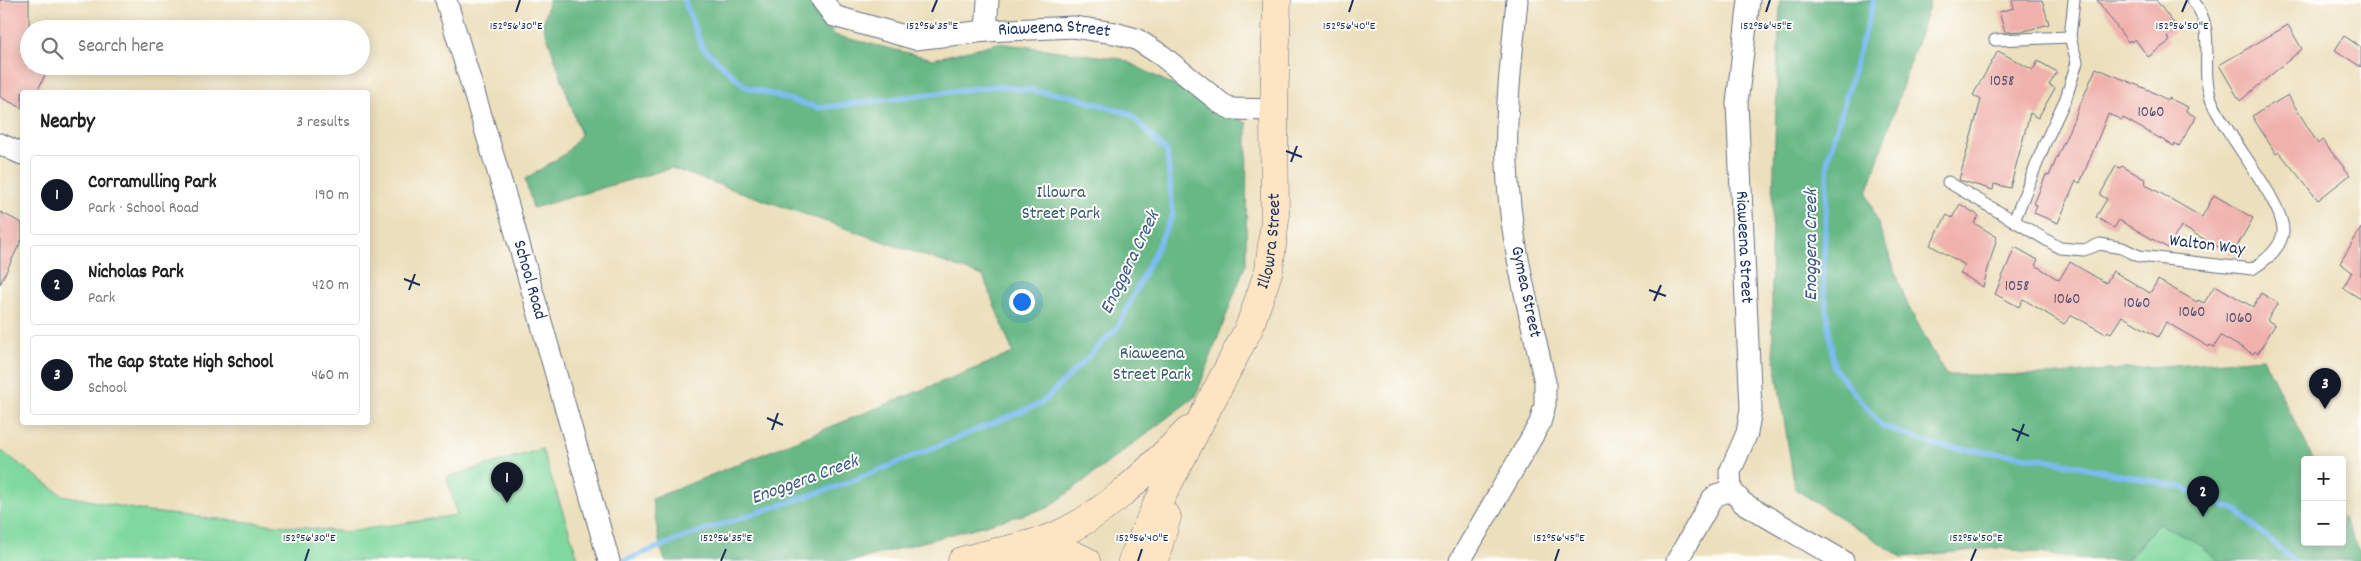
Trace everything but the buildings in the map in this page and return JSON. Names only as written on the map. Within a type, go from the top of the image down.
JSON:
[{"type":"street","name":"School Road","points":[[446,0],[505,196],[609,561]]},
{"type":"street","name":"Riaweena Street","points":[[822,0],[834,16],[915,39],[986,31],[1073,27],[1115,33],[1136,39],[1161,55],[1222,104],[1232,109],[1274,110]]},
{"type":"street","points":[[986,31],[988,0]]},
{"type":"street","name":"Illowra Street","points":[[1132,561],[1155,509],[1249,328],[1269,270],[1275,220],[1274,110],[1277,0]]},
{"type":"street","name":"Gymea Street","points":[[1460,561],[1540,424],[1545,405],[1544,382],[1513,234],[1507,163],[1510,74],[1517,0]]},
{"type":"street","name":"Riaweena Street","points":[[1730,490],[1730,472],[1746,433],[1751,409],[1737,103],[1749,0]]},
{"type":"street","points":[[0,144],[20,153]]},
{"type":"street","points":[[976,559],[1056,536],[1099,510],[1126,489],[1207,410]]},
{"type":"street","name":"Illowra Street","points":[[1154,561],[1163,536],[1180,462]]},
{"type":"street","points":[[1676,561],[1712,499],[1716,495],[1730,490],[1743,504],[1843,561]]},
{"type":"street","points":[[1170,502],[1169,533],[1175,561]]},
{"type":"street","points":[[1011,549],[1040,547],[1063,551],[1086,561]]},
{"type":"lane","points":[[2014,221],[2045,143],[2066,98],[2077,62],[2070,38],[2074,0]]},
{"type":"lane","name":"Walton Way","points":[[1948,182],[2060,248],[2084,250],[2100,244],[2122,248],[2139,256],[2252,269],[2273,253],[2283,233],[2280,214],[2238,147],[2212,100],[2206,76],[2208,33],[2200,10],[2193,0]]},
{"type":"lane","points":[[1995,40],[2070,38]]},
{"type":"green space","points":[[549,0],[807,0],[834,35],[933,59],[998,43],[1122,59],[1247,123],[1246,263],[1196,396],[1048,508],[853,561],[665,561],[660,546],[652,499],[1013,353],[983,276],[671,168],[533,208],[525,179],[565,154],[581,135],[543,24]]},
{"type":"green space","points":[[1780,0],[1931,0],[1867,193],[1907,304],[1946,375],[2046,375],[2263,358],[2312,456],[2301,456],[2301,546],[2346,546],[2346,524],[2361,553],[2361,561],[2219,561],[2191,538],[2158,524],[2126,560],[2085,559],[1998,548],[1902,557],[1795,489],[1773,349],[1771,251]]},
{"type":"green space","points":[[542,449],[579,561],[0,561],[0,450],[62,495],[149,512],[346,532],[457,515],[447,477]]},
{"type":"green space","points":[[2158,524],[2294,561],[2127,561]]},
{"type":"waterway","name":"Enoggera Creek","points":[[623,561],[687,536],[853,481],[1042,403],[1118,327],[1173,215],[1167,152],[1130,114],[1071,96],[996,86],[819,108],[746,87],[702,47],[684,0]]},
{"type":"waterway","name":"Enoggera Creek","points":[[1874,0],[1828,159],[1823,281],[1834,368],[1882,426],[1933,445],[2044,459],[2180,487],[2236,510],[2294,561]]},
{"type":"place","name":"The Gap State High School","points":[[2325,409]]},
{"type":"place","name":"Corramulling Park","points":[[507,503]]},
{"type":"place","name":"Nicholas Park","points":[[2203,517]]},
{"type":"park label","name":"Illowra Street Park","points":[[1061,203]]},
{"type":"park label","name":"Riaweena Street Park","points":[[1152,364]]}]
